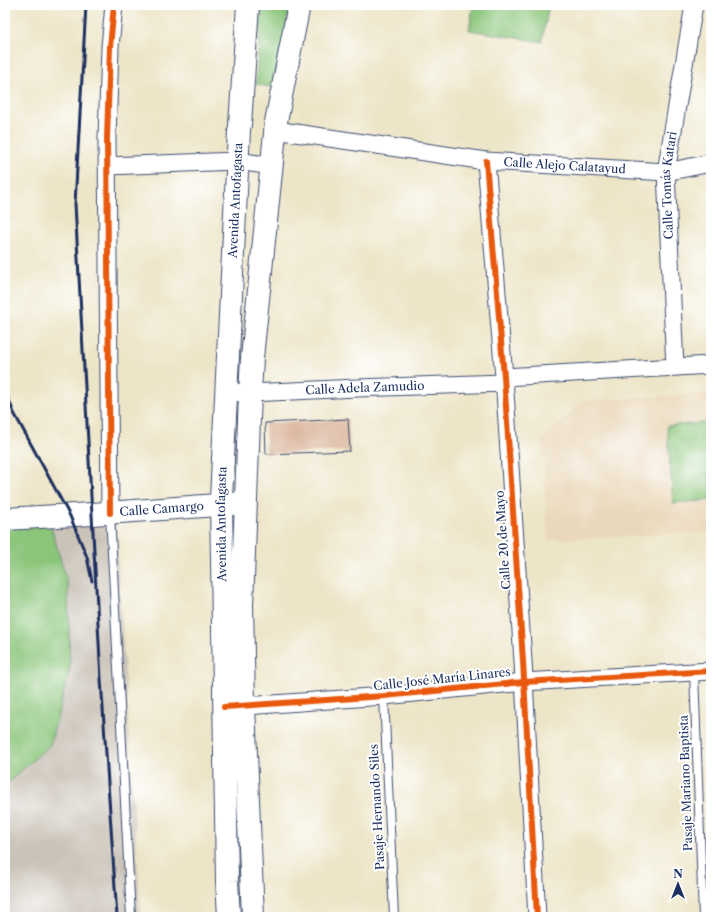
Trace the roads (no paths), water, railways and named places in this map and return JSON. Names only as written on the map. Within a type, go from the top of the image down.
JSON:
[{"type":"main road","name":"Avenida Antofagasta","points":[[248,5],[237,161],[221,505],[234,707],[253,917]]},
{"type":"main road","name":"Avenida Antofagasta","points":[[229,917],[227,881],[234,707],[242,605],[252,358],[275,130],[299,5]]},
{"type":"main road","points":[[239,128],[240,137],[243,142],[248,146],[259,149],[270,144],[275,130]]},
{"type":"main road","name":"Calle Camargo","points":[[5,519],[246,504]]},
{"type":"street","points":[[110,513],[107,138],[110,47],[114,5]]},
{"type":"street","name":"Calle Tomás Katari","points":[[675,367],[666,172],[694,5]]},
{"type":"street","name":"Calle Alejo Calatayud","points":[[275,130],[486,161],[666,172],[711,163]]},
{"type":"street","points":[[107,166],[237,161],[272,166]]},
{"type":"street","name":"Calle 20 de Mayo","points":[[486,161],[504,380],[524,682],[537,917]]},
{"type":"street","name":"Calle Adela Zamudio","points":[[226,392],[250,393],[504,380],[711,365]]},
{"type":"street","name":"Calle José María Linares","points":[[234,707],[384,696],[524,682],[711,671]]},
{"type":"lane","points":[[110,513],[131,917]]},
{"type":"lane","name":"Pasaje Mariano Baptista","points":[[694,672],[703,917]]},
{"type":"lane","name":"Pasaje Hernando Siles","points":[[384,696],[394,917]]},
{"type":"railway","points":[[86,5],[75,204],[101,679],[117,917]]},
{"type":"railway","points":[[5,391],[14,413],[70,516],[87,557],[92,581]]}]
